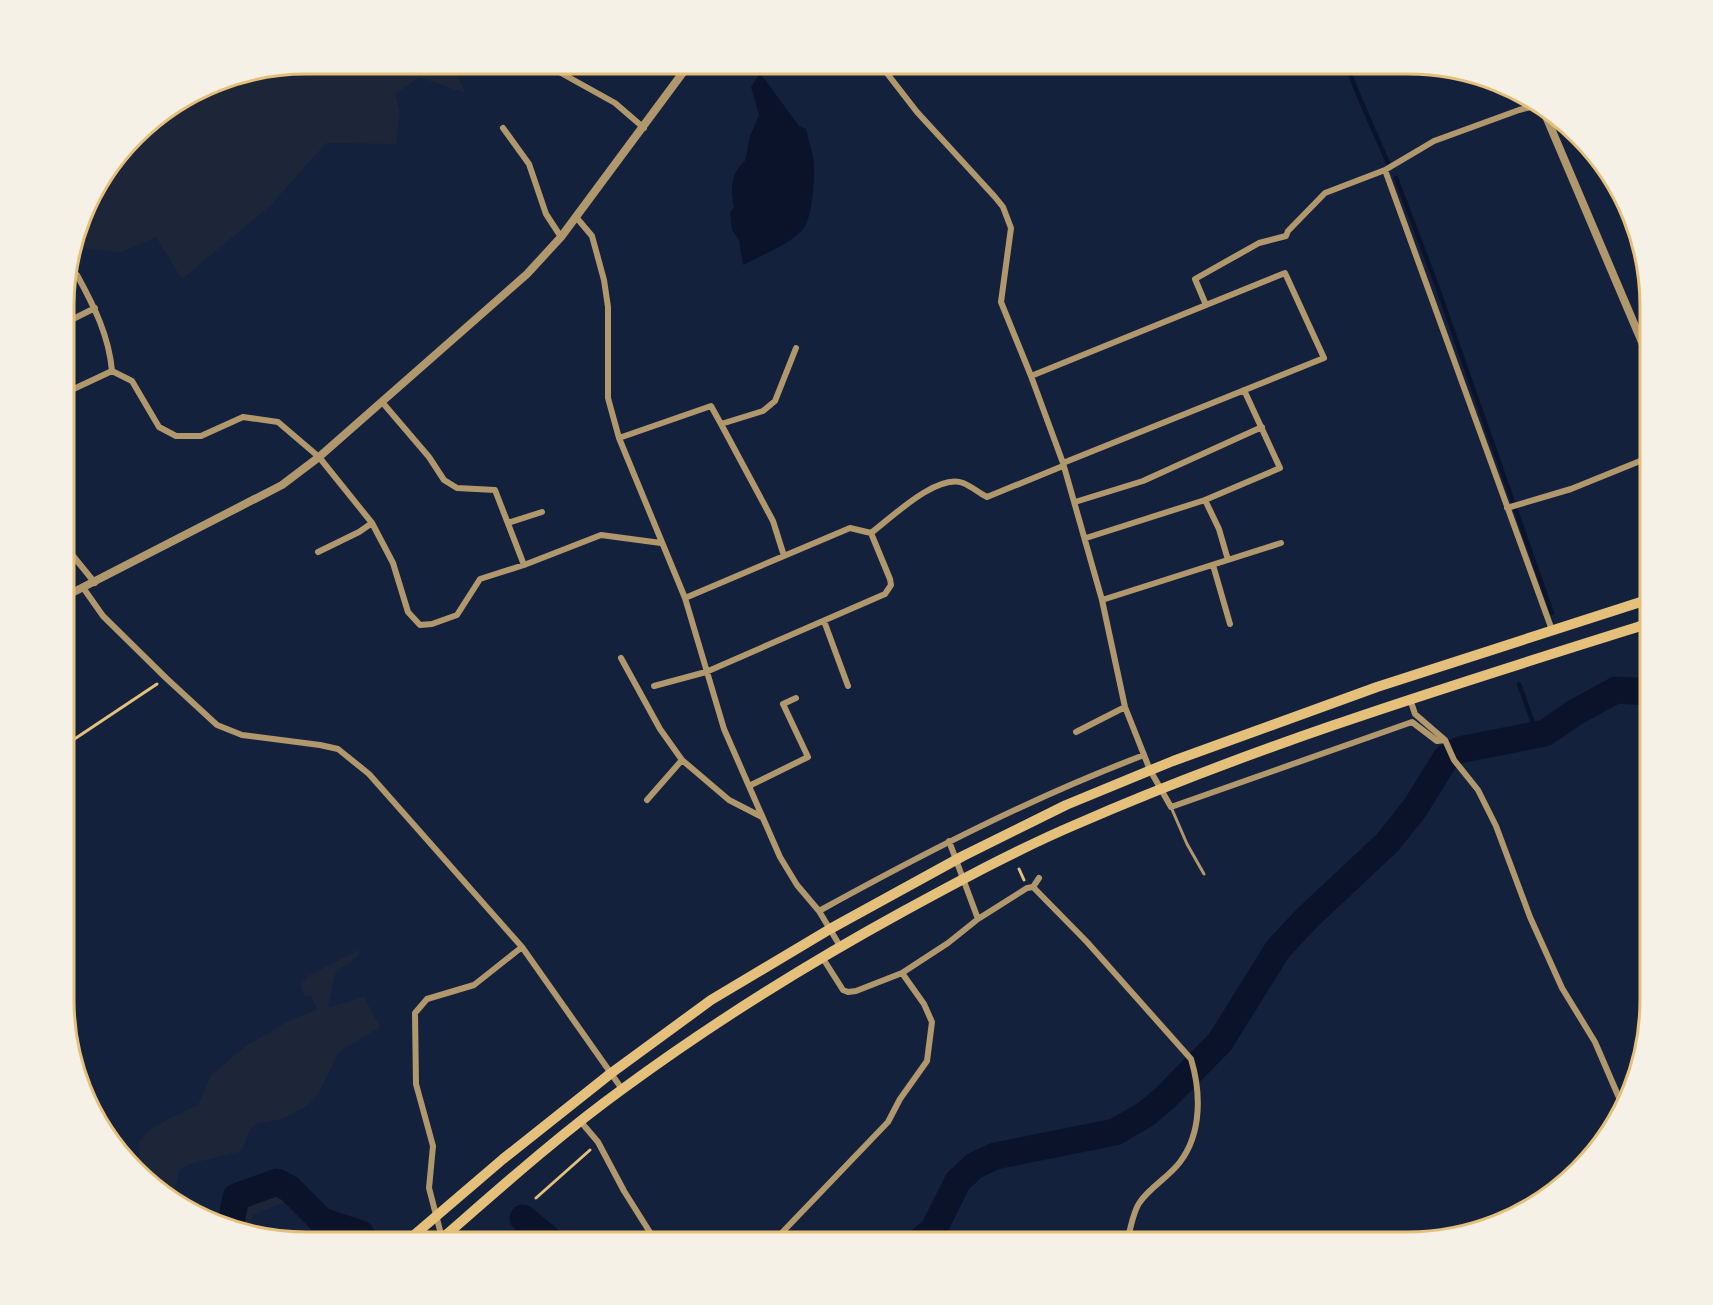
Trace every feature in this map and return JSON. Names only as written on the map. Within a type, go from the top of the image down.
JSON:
[{"type":"highway","points":[[418,1232],[503,1159],[610,1074],[711,1000],[830,929],[947,864],[1066,805],[1150,770],[1366,691],[1640,602]]},
{"type":"highway","points":[[449,1232],[516,1174],[622,1089],[725,1017],[840,946],[970,875],[1074,825],[1162,788],[1410,699],[1640,626]]},
{"type":"street","points":[[563,74],[615,103],[644,128]]},
{"type":"street","points":[[73,593],[282,485],[319,457],[527,274],[561,237],[682,74]]},
{"type":"street","points":[[888,74],[917,112],[1003,207],[1011,228],[1001,302],[1031,376],[1075,502],[1102,600],[1125,707],[1150,770],[1171,807],[1412,722],[1437,741],[1444,740]]},
{"type":"street","points":[[1206,305],[1195,279],[1259,243],[1286,236],[1287,231],[1325,194],[1385,170],[1434,141],[1529,108]]},
{"type":"street","points":[[1545,119],[1640,338]]},
{"type":"street","points":[[503,128],[529,164],[546,214],[561,237]]},
{"type":"street","points":[[1385,170],[1512,506],[1552,630]]},
{"type":"street","points":[[576,217],[592,236],[604,279],[608,307],[608,398],[619,438],[685,598],[724,729],[780,857],[797,885],[819,911],[840,946]]},
{"type":"street","points":[[685,598],[850,528],[871,533],[933,487],[947,482],[962,482],[987,497],[1324,358],[1285,273],[1031,376]]},
{"type":"street","points":[[77,275],[95,308],[111,349],[112,371]]},
{"type":"street","points":[[73,319],[95,308]]},
{"type":"street","points":[[721,424],[763,411],[775,401],[796,348]]},
{"type":"street","points":[[112,371],[132,381],[159,427],[176,436],[201,435],[243,417],[256,417],[278,422],[319,457],[372,523],[393,563],[408,612],[420,626],[457,615],[480,579],[602,535],[662,543]]},
{"type":"street","points":[[73,389],[112,371]]},
{"type":"street","points":[[1086,538],[1205,500],[1280,468],[1244,390]]},
{"type":"street","points":[[382,402],[429,457],[444,480],[457,488],[495,490],[524,565]]},
{"type":"street","points":[[619,438],[711,406],[773,521],[784,556]]},
{"type":"street","points":[[1075,502],[1143,481],[1262,427]]},
{"type":"street","points":[[1512,506],[1571,489],[1640,461]]},
{"type":"street","points":[[1205,500],[1219,529],[1228,560]]},
{"type":"street","points":[[508,523],[542,512]]},
{"type":"street","points":[[318,552],[372,523]]},
{"type":"street","points":[[654,686],[706,672],[885,594],[891,585],[890,579],[871,533]]},
{"type":"street","points":[[1102,600],[1281,543]]},
{"type":"street","points":[[73,557],[95,583]]},
{"type":"street","points":[[1213,565],[1230,624]]},
{"type":"street","points":[[84,589],[103,616],[217,725],[242,735],[338,749],[369,774],[522,947],[622,1089]]},
{"type":"street","points":[[824,621],[848,686]]},
{"type":"street","points":[[621,658],[660,729],[682,760],[729,800],[763,817]]},
{"type":"street","points":[[749,786],[808,757],[783,705],[796,698]]},
{"type":"street","points":[[1410,699],[1415,714],[1444,740],[1454,759],[1478,790],[1496,826],[1530,917],[1557,978],[1594,1042],[1618,1097]]},
{"type":"street","points":[[1076,732],[1125,707]]},
{"type":"street","points":[[819,911],[949,841],[1043,797],[1144,755]]},
{"type":"street","points":[[647,800],[682,760]]},
{"type":"street","points":[[949,841],[978,919]]},
{"type":"street","points":[[822,957],[843,990],[848,992],[902,973],[948,943],[978,919],[1027,888],[1033,887],[1039,878]]},
{"type":"street","points":[[1033,887],[1087,942],[1191,1059],[1196,1075],[1198,1098],[1195,1133],[1180,1162],[1139,1203],[1131,1232]]},
{"type":"street","points":[[440,1232],[429,1188],[433,1146],[416,1084],[415,1012],[427,999],[474,985],[522,947]]},
{"type":"street","points":[[783,1232],[888,1122],[900,1099],[927,1061],[933,1022],[924,1004],[902,973]]},
{"type":"street","points":[[581,1122],[598,1142],[624,1191],[650,1232]]},
{"type":"lane","points":[[1171,807],[1187,844],[1204,874]]},
{"type":"path","points":[[73,740],[166,678]]},
{"type":"path","points":[[1018,869],[1025,882]]},
{"type":"path","points":[[536,1198],[598,1142]]},
{"type":"shaded area","points":[[457,74],[465,93],[419,77],[395,94],[400,112],[396,144],[326,143],[271,205],[182,279],[156,237],[120,253],[81,247],[97,203],[121,164],[141,141],[164,121],[203,97],[245,81],[275,75]]},
{"type":"shaded area","points":[[761,74],[799,126],[806,129],[813,156],[814,183],[809,215],[803,229],[783,245],[743,265],[739,240],[732,230],[730,212],[734,207],[732,188],[734,176],[745,161],[750,136],[759,115],[751,87]]},
{"type":"shaded area","points":[[358,950],[359,954],[350,963],[336,970],[328,1008],[364,997],[380,1027],[338,1053],[319,1093],[305,1107],[283,1119],[257,1123],[249,1130],[242,1151],[189,1164],[180,1170],[174,1191],[139,1162],[139,1142],[146,1133],[168,1119],[198,1105],[211,1075],[246,1046],[290,1020],[317,1010],[312,997],[304,996],[300,985],[310,975]]},
{"type":"shaded area","points":[[277,1186],[287,1191],[285,1202],[253,1215],[251,1225],[234,1220],[238,1200]]},
{"type":"waterway","points":[[1350,74],[1388,163]]},
{"type":"waterway","points":[[1396,178],[1437,286],[1552,613]]},
{"type":"waterway","points":[[1519,684],[1537,734]]},
{"type":"waterway","points":[[931,1232],[958,1181],[974,1166],[995,1156],[1115,1132],[1146,1114],[1165,1098],[1220,1042],[1278,949],[1307,918],[1387,843],[1415,808],[1446,758],[1459,750],[1545,733],[1574,713],[1616,690],[1640,691]]},
{"type":"waterway","points":[[232,1219],[236,1197],[277,1182],[290,1189],[322,1221],[355,1232]]},
{"type":"waterway","points":[[523,1218],[540,1232]]}]
